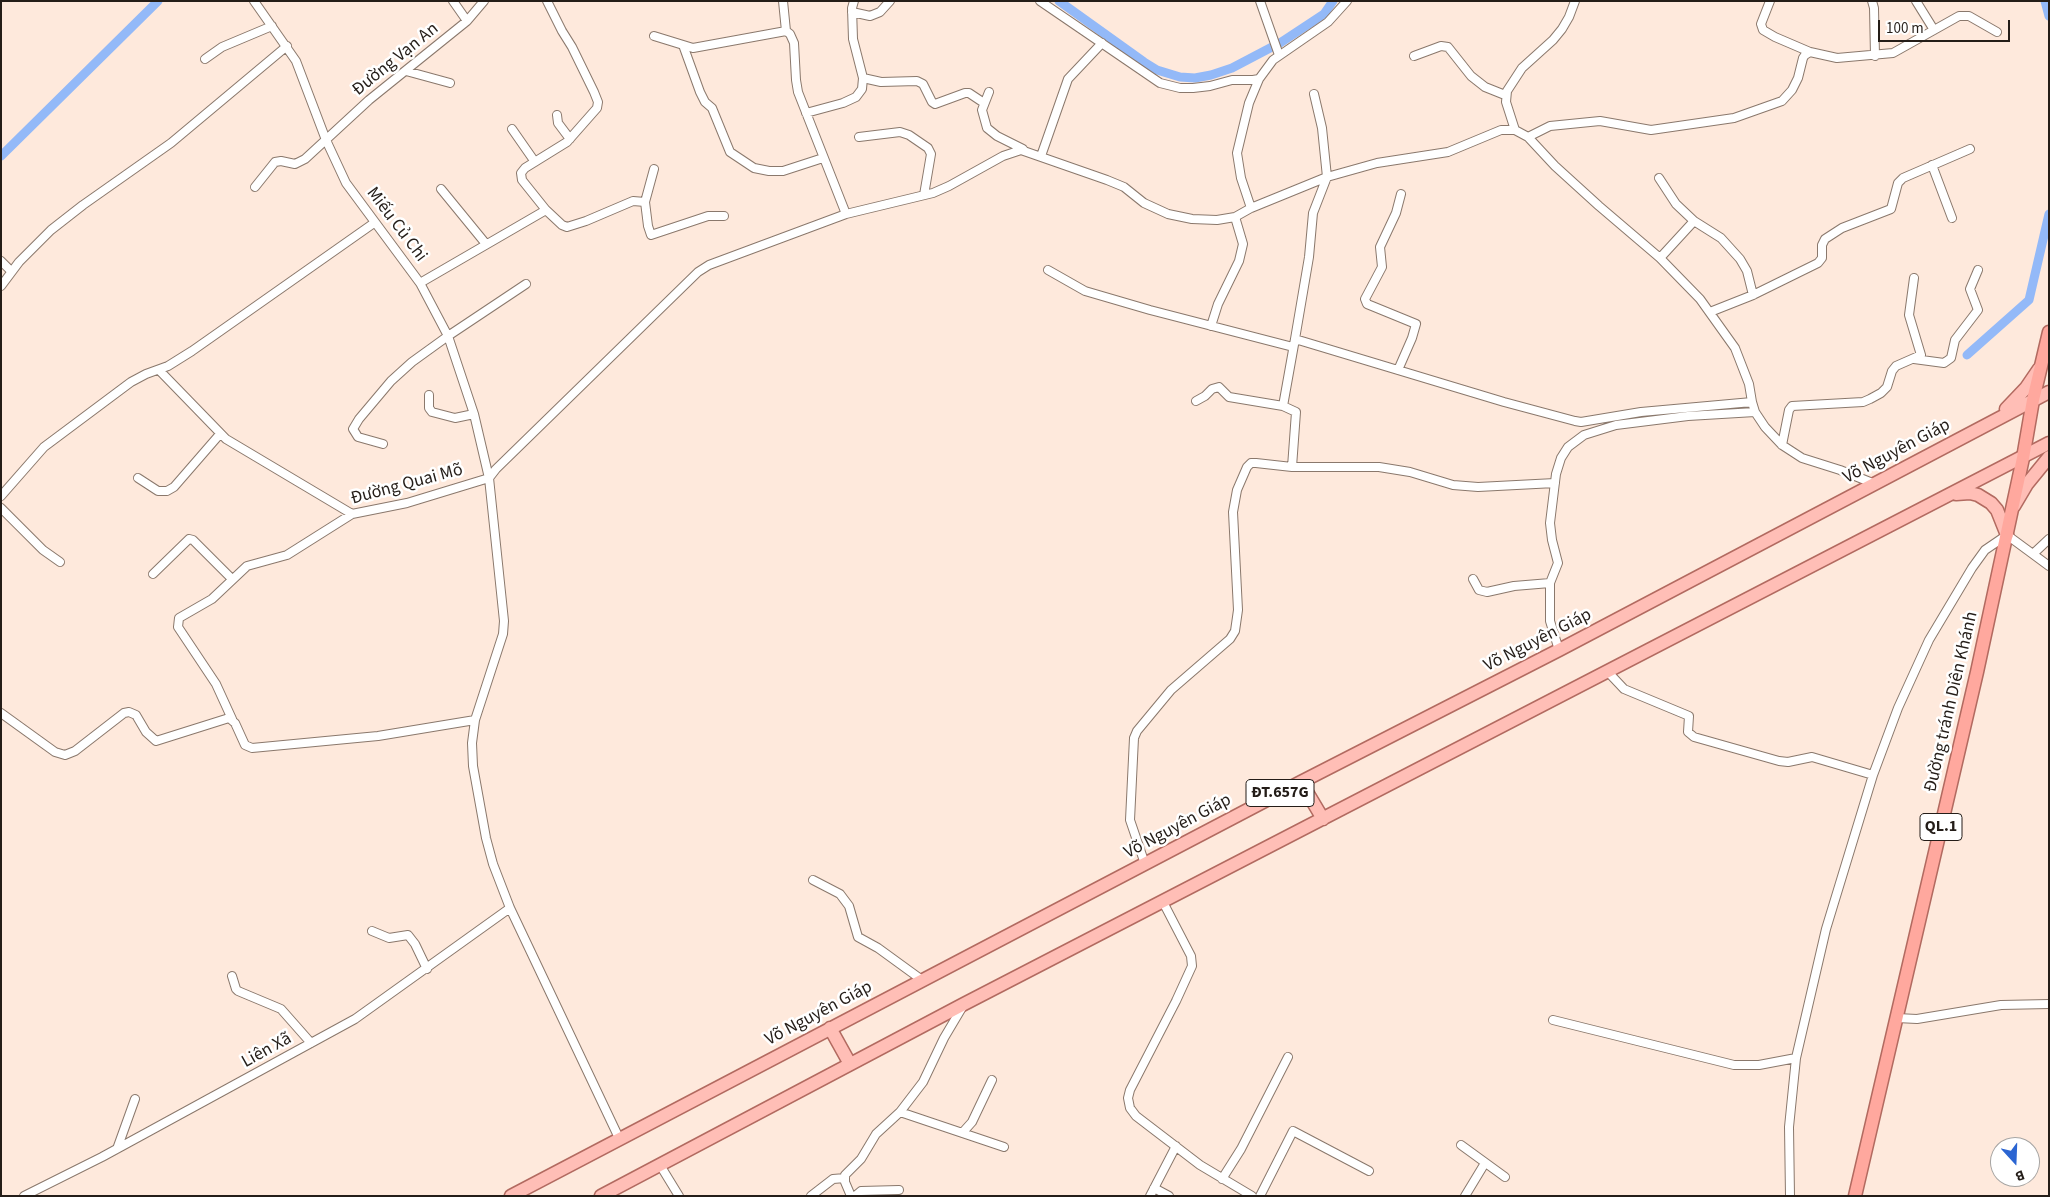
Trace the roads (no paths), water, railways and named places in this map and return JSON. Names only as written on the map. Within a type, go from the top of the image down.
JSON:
[{"type":"highway","name":"Đường tránh Diên Khánh","points":[[1856,1196],[2007,535],[2033,400],[2049,332]]},
{"type":"main road","points":[[1994,421],[2026,388],[2040,367]]},
{"type":"main road","name":"Võ Nguyên Giáp","points":[[511,1196],[1301,782],[1559,650],[2049,392]]},
{"type":"main road","name":"ĐT.657G","points":[[601,1196],[964,1004],[2049,444]]},
{"type":"main road","points":[[2011,513],[2026,484],[2049,456]]},
{"type":"main road","points":[[1949,496],[1970,493],[1983,497],[1997,510],[2007,535]]},
{"type":"main road","points":[[1301,782],[1323,820]]},
{"type":"main road","points":[[830,1028],[850,1064]]},
{"type":"street","name":"Miếu Củ Chi","points":[[254,1],[287,46],[305,80],[326,140],[346,183],[420,283],[448,336],[474,414],[489,478],[504,632],[475,720],[472,757],[486,838],[493,864],[510,908],[619,1138]]},
{"type":"street","points":[[453,1],[467,21]]},
{"type":"street","name":"Đường Vạn An","points":[[255,187],[272,164],[281,161],[292,164],[298,162],[326,140],[369,100],[467,21],[484,1]]},
{"type":"street","points":[[547,1],[572,47],[598,102],[596,112],[570,140],[525,168],[521,173],[521,177],[546,210],[562,225],[567,227],[586,221],[632,200],[645,202]]},
{"type":"street","points":[[783,1],[786,31],[793,40],[796,80],[806,113],[846,214]]},
{"type":"street","points":[[806,113],[832,107],[856,97],[862,90],[863,78],[853,39],[852,12],[854,1]]},
{"type":"street","points":[[852,12],[870,16],[880,12],[890,1]]},
{"type":"street","points":[[1040,1],[1154,78],[1170,86],[1193,88],[1232,80],[1259,79]]},
{"type":"street","points":[[1260,1],[1279,55]]},
{"type":"street","points":[[1251,208],[1241,178],[1237,149],[1252,92],[1259,79],[1279,55],[1328,22],[1348,1]]},
{"type":"street","points":[[1514,130],[1505,95],[1522,68],[1554,40],[1569,17],[1575,1]]},
{"type":"street","points":[[1770,1],[1761,24],[1763,30],[1780,40],[1810,52],[1837,58],[1893,53],[1953,18],[1964,15],[1997,32]]},
{"type":"street","points":[[1872,1],[1876,56]]},
{"type":"street","points":[[1916,1],[1934,30]]},
{"type":"street","points":[[205,59],[222,47],[272,26]]},
{"type":"street","points":[[654,36],[693,48],[786,31]]},
{"type":"street","points":[[1041,156],[1068,79],[1102,43]]},
{"type":"street","points":[[1,286],[11,271],[35,245],[63,220],[172,143],[287,46]]},
{"type":"street","points":[[683,46],[700,92],[705,102],[712,108],[730,152],[754,168],[777,172],[823,158]]},
{"type":"street","points":[[1414,56],[1441,46],[1448,47],[1471,76],[1485,87],[1505,95]]},
{"type":"street","points":[[1528,137],[1550,126],[1600,120],[1652,130],[1734,118],[1782,100],[1792,90],[1798,78],[1803,58],[1810,52]]},
{"type":"street","points":[[406,71],[450,83]]},
{"type":"street","points":[[863,78],[881,82],[918,81],[923,84],[932,102],[935,104],[965,93],[969,93],[984,104]]},
{"type":"street","points":[[989,92],[982,114],[989,131],[1023,150],[1124,187],[1144,203],[1168,214],[1205,220],[1235,217],[1251,208],[1327,177],[1377,163],[1448,152],[1500,130],[1514,130],[1528,137],[1555,166],[1660,258],[1710,312],[1731,342],[1740,359],[1750,384],[1755,412],[1765,427],[1782,445],[1812,463],[1840,470],[1874,484]]},
{"type":"street","points":[[1283,406],[1309,257],[1313,213],[1327,177],[1322,128],[1314,94]]},
{"type":"street","points":[[557,115],[558,123],[570,140]]},
{"type":"street","points":[[512,129],[535,162]]},
{"type":"street","points":[[859,137],[900,132],[909,135],[928,148],[931,154],[924,195]]},
{"type":"street","points":[[1710,312],[1753,295],[1818,263],[1822,258],[1822,245],[1825,239],[1842,228],[1888,212],[1892,206],[1900,181],[1970,149]]},
{"type":"street","points":[[489,478],[698,272],[723,260],[846,214],[924,195],[949,186],[1003,156],[1023,150]]},
{"type":"street","points":[[1932,165],[1952,218]]},
{"type":"street","points":[[654,170],[645,202],[651,235],[708,216],[724,216]]},
{"type":"street","points":[[1659,178],[1676,204],[1694,221],[1720,238],[1740,259],[1747,271],[1753,295]]},
{"type":"street","points":[[441,189],[486,244]]},
{"type":"street","points":[[1398,370],[1416,324],[1367,304],[1365,299],[1382,267],[1380,247],[1396,213],[1401,194]]},
{"type":"street","points":[[420,283],[546,210]]},
{"type":"street","points":[[1211,326],[1218,304],[1239,261],[1243,244],[1235,217]]},
{"type":"street","points":[[1660,258],[1694,221]]},
{"type":"street","points":[[1,496],[44,447],[95,411],[131,382],[159,370],[192,351],[374,223]]},
{"type":"street","points":[[1,261],[11,271]]},
{"type":"street","points":[[1048,270],[1085,291],[1211,326],[1294,343],[1398,370],[1504,402],[1581,422],[1641,412],[1752,402]]},
{"type":"street","points":[[1914,359],[1937,363],[1951,358],[1955,340],[1978,310],[1970,289],[1978,270]]},
{"type":"street","points":[[1782,445],[1788,410],[1792,406],[1864,402],[1881,393],[1887,387],[1893,368],[1919,357],[1922,353],[1909,315],[1914,278]]},
{"type":"street","points":[[383,444],[356,435],[354,429],[356,423],[399,373],[448,336],[526,284]]},
{"type":"street","points":[[159,370],[220,434],[352,514]]},
{"type":"street","points":[[1196,401],[1205,396],[1212,388],[1219,387],[1229,397],[1283,406],[1296,412],[1292,467]]},
{"type":"street","points":[[429,395],[429,408],[432,412],[455,418],[474,414]]},
{"type":"street","points":[[1559,650],[1550,621],[1550,583],[1558,563],[1551,531],[1555,483],[1561,458],[1568,447],[1584,435],[1596,430],[1638,422],[1755,412]]},
{"type":"street","points":[[138,478],[158,492],[167,491],[174,487],[220,434]]},
{"type":"street","points":[[1145,864],[1130,820],[1134,738],[1137,731],[1171,690],[1230,639],[1236,631],[1238,610],[1233,512],[1237,490],[1247,467],[1251,463],[1292,467],[1379,467],[1410,472],[1453,485],[1478,487],[1555,483]]},
{"type":"street","name":"Đường Quai Mõ","points":[[232,719],[219,688],[177,624],[179,618],[212,598],[242,569],[252,564],[287,555],[352,514],[407,503],[489,478]]},
{"type":"street","points":[[1,508],[43,550],[60,562]]},
{"type":"street","points":[[1790,1196],[1789,1128],[1796,1058],[1826,929],[1872,775],[1898,708],[1929,640],[1972,568],[1985,550],[2007,535],[2049,566]]},
{"type":"street","points":[[153,574],[189,539],[232,579]]},
{"type":"street","points":[[2033,554],[2049,539]]},
{"type":"street","points":[[1473,579],[1479,590],[1488,592],[1514,586],[1550,583]]},
{"type":"street","points":[[1607,671],[1620,686],[1629,692],[1689,716],[1688,732],[1694,737],[1780,761],[1788,762],[1812,757],[1872,775]]},
{"type":"street","points":[[1,713],[56,752],[65,754],[75,751],[124,713],[129,712],[136,714],[146,732],[156,742],[226,717],[232,719],[245,745],[252,748],[378,736],[475,720]]},
{"type":"street","points":[[813,880],[840,894],[849,906],[858,937],[878,948],[922,980]]},
{"type":"street","points":[[1162,902],[1191,956],[1192,966],[1176,1001],[1137,1073],[1128,1098],[1130,1108],[1136,1116],[1200,1165],[1252,1196]]},
{"type":"street","name":"Liên Xã","points":[[24,1196],[117,1149],[372,1008],[510,908]]},
{"type":"street","points":[[372,931],[392,938],[408,936],[415,944],[427,969]]},
{"type":"street","points":[[232,976],[238,992],[281,1008],[311,1043]]},
{"type":"street","points":[[899,1190],[861,1191],[853,1196],[845,1175],[861,1159],[876,1134],[900,1112],[927,1076],[944,1038],[964,1004]]},
{"type":"street","points":[[1897,1018],[1917,1019],[2001,1005],[2049,1004]]},
{"type":"street","points":[[1553,1020],[1734,1065],[1759,1065],[1796,1058]]},
{"type":"street","points":[[1222,1179],[1255,1122],[1288,1057]]},
{"type":"street","points":[[963,1132],[972,1122],[992,1080]]},
{"type":"street","points":[[117,1149],[135,1099]]},
{"type":"street","points":[[900,1112],[1004,1147]]},
{"type":"street","points":[[1260,1196],[1293,1132],[1369,1171]]},
{"type":"street","points":[[1461,1145],[1505,1176]]},
{"type":"street","points":[[1150,1196],[1176,1146]]},
{"type":"street","points":[[1465,1196],[1485,1163]]},
{"type":"street","points":[[660,1165],[679,1196]]},
{"type":"street","points":[[811,1196],[833,1179],[845,1178]]},
{"type":"street","points":[[1154,1188],[1169,1196]]},
{"type":"waterway","points":[[1,156],[158,1]]},
{"type":"waterway","points":[[1059,1],[1144,62],[1157,70],[1180,77],[1195,78],[1211,75],[1232,68],[1272,47]]},
{"type":"waterway","points":[[1280,43],[1324,14],[1333,1]]},
{"type":"waterway","points":[[2045,1],[2049,16]]},
{"type":"waterway","points":[[1967,355],[2029,300],[2049,214]]}]
